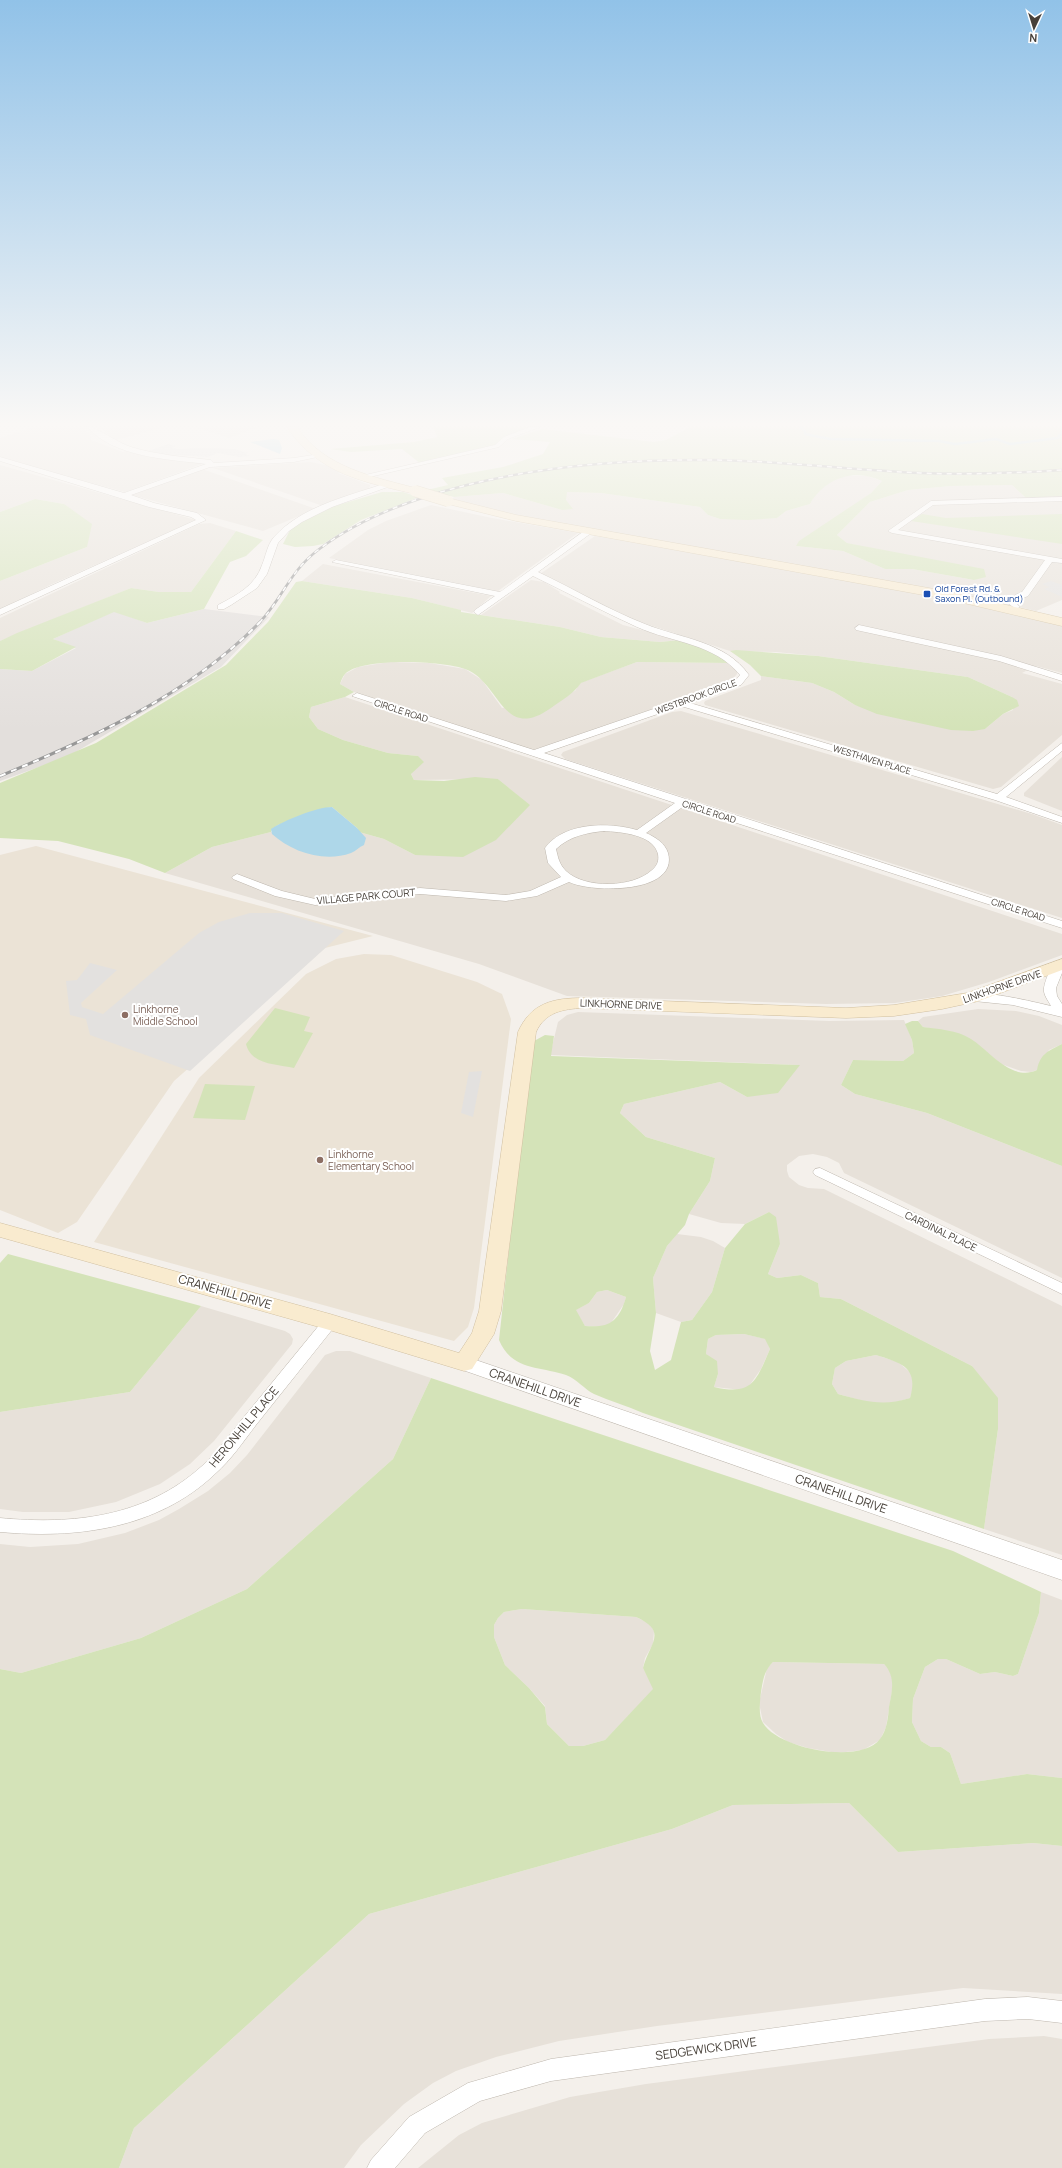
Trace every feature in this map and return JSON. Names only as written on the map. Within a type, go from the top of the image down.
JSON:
[{"type":"main road","points":[[570,528],[945,594],[1015,608],[1062,622]]},
{"type":"main road","name":"LINKHORNE DRIVE","points":[[464,1363],[482,1334],[490,1311],[527,1032],[530,1024],[540,1012],[557,1005],[583,1003],[852,1013],[918,1008],[974,997],[1060,965]]},
{"type":"main road","name":"CRANEHILL DRIVE","points":[[0,1230],[330,1322],[464,1363]]},
{"type":"street","points":[[0,612],[184,528]]},
{"type":"street","points":[[221,607],[247,594],[263,577],[274,542],[289,528]]},
{"type":"street","points":[[896,528],[892,531],[1062,561]]},
{"type":"street","points":[[478,612],[534,573],[551,558],[590,532]]},
{"type":"street","points":[[1015,608],[1022,605],[1027,598],[1025,594],[1050,559]]},
{"type":"street","points":[[336,562],[503,595]]},
{"type":"street","name":"WESTBROOK CIRCLE","points":[[533,754],[738,683],[743,679],[743,671],[714,649],[642,626],[534,573]]},
{"type":"street","points":[[858,628],[1001,659],[1041,673],[1062,678]]},
{"type":"street","name":"CIRCLE ROAD","points":[[357,696],[681,803],[1062,925]]},
{"type":"street","name":"WESTHAVEN PLACE","points":[[681,703],[999,798],[1062,820]]},
{"type":"street","points":[[999,798],[1062,746]]},
{"type":"street","points":[[638,834],[681,803]]},
{"type":"street","points":[[604,828],[638,834],[659,846],[664,854],[664,862],[660,870],[651,877],[623,885],[606,886],[567,879],[558,871],[550,858],[550,848],[558,840],[570,834],[604,828]]},
{"type":"street","name":"VILLAGE PARK COURT","points":[[237,877],[279,894],[315,902],[420,891],[506,898],[533,894],[567,879]]},
{"type":"street","points":[[1060,965],[1050,984],[1051,996],[1061,1012]]},
{"type":"street","points":[[974,997],[1013,1001],[1061,1012]]},
{"type":"street","name":"CARDINAL PLACE","points":[[820,1172],[1062,1290]]},
{"type":"street","name":"HERONHILL PLACE","points":[[0,1524],[29,1529],[57,1530],[94,1526],[122,1518],[156,1505],[180,1492],[204,1475],[224,1453],[330,1322]]},
{"type":"street","name":"CRANEHILL DRIVE","points":[[464,1363],[1062,1570]]},
{"type":"street","name":"SEDGEWICK DRIVE","points":[[379,2168],[417,2125],[476,2091],[551,2070],[985,2010],[1028,2008],[1062,2012]]},
{"type":"shaded area","points":[[77,528],[178,528],[50,585],[0,610],[0,581],[87,547]]},
{"type":"shaded area","points":[[190,528],[227,528],[236,531],[191,592],[159,592],[131,588],[0,641],[0,618]]},
{"type":"shaded area","points":[[253,528],[270,528],[263,531]]},
{"type":"shaded area","points":[[372,528],[550,528],[578,533],[498,591],[329,558]]},
{"type":"shaded area","points":[[590,528],[821,528],[796,546],[843,551],[885,569],[912,569],[974,580],[878,550],[847,543],[837,535],[844,528],[1062,528],[1062,600],[1036,611],[956,593]]},
{"type":"shaded area","points":[[595,536],[951,599],[1062,626],[1062,673],[1036,666],[1022,673],[1062,684],[1062,735],[1001,787],[993,789],[705,705],[705,701],[761,680],[761,676],[812,683],[834,692],[855,705],[985,729],[1003,714],[1013,710],[1012,697],[968,677],[818,656],[776,652],[730,651],[634,620],[540,574]]},
{"type":"shaded area","points":[[323,564],[491,596],[472,613],[412,598],[302,581]]},
{"type":"shaded area","points":[[531,580],[544,582],[560,592],[559,593],[623,625],[680,640],[660,642],[601,637],[560,627],[481,615]]},
{"type":"shaded area","points":[[1051,581],[1062,585],[1062,597],[1044,589],[1049,587],[1042,584]]},
{"type":"shaded area","points":[[204,609],[269,617],[221,667],[67,757],[0,781],[0,669],[32,671],[76,648],[53,639],[114,611],[147,623]]},
{"type":"shaded area","points":[[389,662],[429,663],[465,669],[482,680],[502,708],[575,691],[580,683],[637,662],[731,663],[737,668],[737,674],[729,683],[533,750],[354,692],[340,684],[345,674],[358,667]]},
{"type":"shaded area","points":[[345,697],[1062,934],[1062,955],[989,982],[942,996],[895,1003],[826,1004],[567,996],[479,964],[165,873],[212,847],[271,832],[359,832],[384,839],[415,855],[529,805],[498,779],[414,780],[411,774],[418,756],[388,753],[343,740],[318,729],[309,717],[311,707]]},
{"type":"shaded area","points":[[681,711],[1032,814],[1062,825],[1062,918],[565,759],[561,755],[563,752],[672,712]]},
{"type":"shaded area","points":[[1062,757],[1062,811],[1024,796],[1024,793]]},
{"type":"shaded area","name":"Linkhorne Middle School","points":[[36,846],[373,936],[325,948],[174,1081],[77,1222],[58,1233],[0,1210],[0,855]]},
{"type":"shaded area","points":[[250,913],[282,913],[344,931],[190,1071],[90,1035],[86,1019],[70,1015],[66,981],[77,980],[90,963],[117,970],[81,1003],[82,1007],[103,1014],[199,933],[219,922]]},
{"type":"shaded area","name":"Linkhorne Elementary School","points":[[364,954],[391,955],[477,982],[502,994],[511,1019],[474,1308],[468,1327],[454,1341],[94,1242],[199,1078],[306,974],[336,959]]},
{"type":"shaded area","points":[[978,1009],[1016,1011],[1039,1016],[1062,1025],[1062,1044],[1049,1050],[1037,1070],[1031,1072],[1021,1071],[1001,1064],[986,1052],[952,1032],[923,1027],[918,1021],[923,1017]]},
{"type":"shaded area","points":[[578,1012],[829,1021],[904,1020],[912,1040],[914,1053],[903,1061],[853,1060],[841,1085],[855,1094],[927,1113],[1062,1166],[1062,1278],[844,1173],[839,1163],[827,1157],[813,1154],[799,1156],[787,1165],[789,1177],[799,1185],[808,1188],[824,1189],[1062,1306],[1062,1555],[984,1529],[998,1429],[972,1366],[841,1299],[820,1297],[818,1283],[801,1275],[777,1278],[768,1274],[780,1244],[769,1212],[745,1224],[721,1223],[689,1214],[710,1181],[715,1158],[646,1137],[620,1113],[624,1104],[720,1082],[747,1097],[799,1065],[550,1055],[558,1022],[567,1015]]},
{"type":"shaded area","points":[[482,1071],[473,1117],[461,1113],[469,1072]]},
{"type":"shaded area","points":[[677,1234],[701,1237],[713,1241],[725,1248],[712,1292],[692,1320],[681,1322],[656,1313],[653,1278],[667,1246]]},
{"type":"shaded area","points":[[607,1290],[626,1297],[624,1304],[611,1323],[602,1327],[585,1326],[575,1310],[589,1303],[597,1292]]},
{"type":"shaded area","points":[[201,1306],[285,1331],[290,1334],[293,1339],[292,1344],[214,1441],[190,1464],[160,1484],[116,1502],[69,1512],[23,1512],[0,1509],[0,1412],[130,1392]]},
{"type":"shaded area","points":[[744,1334],[766,1339],[770,1349],[761,1369],[749,1386],[742,1390],[714,1387],[718,1374],[706,1354],[708,1339],[716,1335]]},
{"type":"shaded area","points":[[336,1351],[350,1351],[431,1378],[393,1459],[247,1589],[141,1638],[21,1673],[0,1669],[0,1544],[30,1547],[78,1544],[125,1533],[159,1520],[179,1509],[208,1491],[230,1473],[247,1455],[325,1355]]},
{"type":"shaded area","points":[[876,1355],[898,1362],[912,1374],[914,1385],[910,1398],[893,1403],[870,1403],[838,1394],[832,1384],[835,1368],[846,1361]]},
{"type":"shaded area","points":[[1041,1592],[1062,1600],[1062,1778],[1027,1774],[961,1784],[950,1753],[941,1747],[931,1747],[921,1741],[912,1722],[913,1699],[925,1667],[938,1659],[946,1659],[980,1674],[995,1672],[1013,1676],[1018,1674],[1039,1613]]},
{"type":"shaded area","points":[[522,1609],[636,1617],[650,1624],[654,1631],[653,1644],[645,1658],[643,1668],[654,1689],[605,1740],[583,1746],[569,1746],[547,1724],[545,1706],[505,1665],[494,1637],[494,1625],[504,1612]]},
{"type":"shaded area","points":[[773,1662],[884,1664],[891,1672],[893,1685],[886,1727],[880,1740],[863,1750],[837,1753],[808,1748],[788,1742],[776,1734],[763,1722],[759,1703],[767,1668]]},
{"type":"shaded area","points":[[849,1803],[898,1852],[1033,1843],[1062,1846],[1062,1994],[963,1988],[657,2026],[559,2041],[496,2057],[456,2071],[433,2083],[404,2104],[361,2145],[344,2168],[119,2168],[134,2128],[369,1914],[672,1829],[733,1805]]},
{"type":"shaded area","points":[[1044,2036],[1062,2039],[1062,2168],[418,2168],[459,2135],[482,2123],[570,2097],[646,2084],[989,2039]]},
{"type":"green space","points":[[0,528],[91,528],[87,547],[0,581]]},
{"type":"green space","points":[[291,528],[348,528],[323,544],[295,547],[283,544]]},
{"type":"green space","points":[[818,528],[844,528],[837,535],[847,543],[984,569],[986,577],[974,580],[912,569],[885,569],[843,551],[796,546],[799,541]]},
{"type":"green space","points":[[958,528],[1062,528],[1062,544]]},
{"type":"green space","points":[[236,531],[263,540],[246,556],[230,562],[204,609],[147,623],[114,612],[53,639],[76,647],[32,671],[0,669],[0,641],[17,633],[131,588],[159,592],[191,592]]},
{"type":"green space","points":[[302,581],[412,598],[461,610],[461,612],[560,627],[601,637],[660,642],[680,640],[709,648],[731,663],[637,662],[581,683],[571,694],[551,708],[535,717],[522,718],[511,714],[477,676],[465,669],[454,666],[403,662],[385,663],[368,665],[354,669],[345,674],[340,684],[354,692],[345,697],[311,707],[309,717],[318,729],[343,740],[388,753],[418,756],[424,762],[411,774],[414,780],[444,781],[475,777],[498,779],[530,805],[496,840],[463,857],[415,855],[384,839],[359,832],[357,828],[332,807],[318,810],[278,825],[272,829],[271,832],[212,847],[165,873],[129,859],[58,841],[0,838],[0,783],[96,743],[226,665],[268,622],[296,582]]},
{"type":"green space","points":[[736,650],[818,656],[968,677],[1012,697],[1017,700],[1019,706],[1003,714],[985,729],[973,731],[951,730],[877,714],[855,705],[834,692],[812,683],[761,676],[750,665],[730,651]]},
{"type":"green space","points":[[275,1008],[310,1017],[304,1031],[313,1033],[294,1068],[259,1060],[253,1056],[246,1044]]},
{"type":"green space","points":[[912,1021],[918,1021],[923,1027],[947,1030],[966,1036],[1001,1063],[1018,1072],[1027,1073],[1037,1070],[1040,1060],[1045,1054],[1062,1044],[1062,1166],[927,1113],[855,1094],[841,1085],[853,1060],[903,1061],[914,1053],[912,1040],[905,1024]]},
{"type":"green space","points":[[545,1035],[554,1036],[551,1056],[800,1065],[778,1093],[747,1097],[720,1082],[624,1104],[620,1113],[646,1137],[715,1158],[710,1181],[689,1214],[685,1225],[667,1246],[653,1278],[656,1313],[650,1351],[655,1370],[671,1360],[681,1322],[692,1320],[712,1292],[725,1248],[745,1224],[769,1212],[776,1217],[780,1244],[768,1274],[777,1278],[801,1275],[818,1283],[820,1297],[841,1299],[972,1366],[998,1398],[998,1429],[984,1529],[643,1413],[594,1394],[566,1375],[528,1366],[511,1357],[499,1340],[530,1059],[534,1041]],"holes":[[[607,1290],[626,1297],[620,1312],[612,1322],[601,1326],[585,1326],[576,1310],[589,1303],[597,1292]],[[744,1334],[765,1339],[770,1349],[761,1370],[751,1383],[745,1387],[737,1389],[714,1387],[718,1374],[717,1361],[706,1354],[708,1339],[716,1335]],[[876,1355],[900,1364],[906,1368],[912,1379],[910,1398],[882,1403],[865,1401],[838,1394],[832,1384],[835,1368],[846,1361]]]},
{"type":"green space","points":[[205,1084],[255,1086],[245,1120],[193,1118]]},
{"type":"green space","points":[[8,1254],[201,1306],[130,1392],[0,1412],[0,1263]]},
{"type":"green space","points":[[431,1378],[953,1551],[1041,1592],[1039,1613],[1018,1674],[1013,1676],[995,1672],[980,1674],[946,1659],[938,1659],[925,1667],[913,1699],[912,1722],[921,1741],[931,1747],[941,1747],[950,1753],[961,1784],[1027,1774],[1062,1778],[1062,1846],[1033,1843],[898,1852],[849,1803],[733,1805],[672,1829],[369,1914],[134,2128],[119,2168],[0,2168],[0,1669],[21,1673],[141,1638],[247,1589],[393,1459]],"holes":[[[522,1609],[636,1617],[646,1622],[652,1628],[654,1639],[643,1668],[653,1689],[605,1740],[583,1746],[569,1746],[547,1724],[545,1707],[529,1688],[505,1665],[494,1637],[494,1625],[504,1612]],[[773,1662],[884,1664],[892,1679],[892,1690],[887,1724],[880,1739],[870,1747],[856,1751],[839,1752],[802,1746],[785,1740],[772,1732],[761,1720],[760,1708],[764,1676]]]},
{"type":"water","points":[[332,807],[357,828],[366,838],[364,845],[351,853],[330,857],[309,854],[289,846],[272,834],[271,829],[276,826],[309,812]]},
{"type":"railway","points":[[259,623],[308,558],[335,538],[352,528]]},
{"type":"railway","points":[[0,776],[104,730],[171,693],[202,672],[232,648],[259,623]]},
{"type":"place","name":"Old Forest Rd. & Saxon Pl. (Outbound)","points":[[927,594]]},
{"type":"place","name":"Linkhorne Middle School","points":[[125,1015]]},
{"type":"place","name":"Linkhorne Elementary School","points":[[320,1160]]}]
